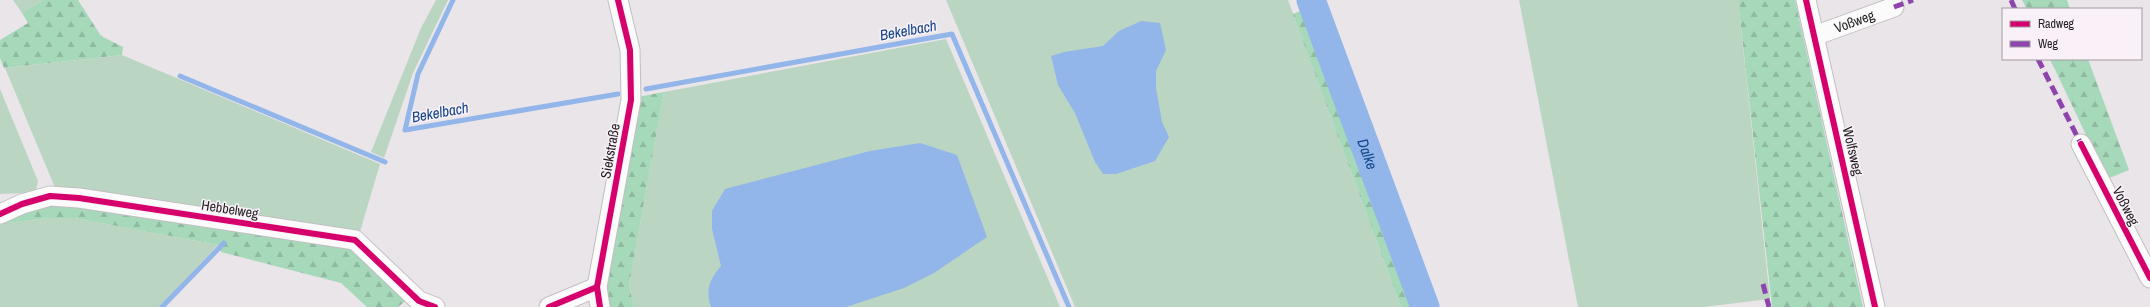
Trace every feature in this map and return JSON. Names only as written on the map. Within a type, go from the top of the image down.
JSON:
[{"type":"street","name":"Siekstraße","points":[[600,307],[597,287],[631,100],[630,50],[618,0]]},
{"type":"street","name":"Wolfsweg","points":[[1806,0],[1875,307]]},
{"type":"street","name":"Voßweg","points":[[1814,36],[1894,7]]},
{"type":"street","name":"Voßweg","points":[[2081,144],[2150,278]]},
{"type":"street","name":"Hebbelweg","points":[[0,214],[22,204],[50,196],[79,198],[355,240],[419,301],[436,307]]},
{"type":"street","points":[[549,307],[597,287]]},
{"type":"green space","points":[[13,0],[43,0],[22,13]]},
{"type":"green space","points":[[43,0],[78,0],[101,36],[123,47],[122,55],[4,68],[0,58],[0,40],[28,23],[22,13]]},
{"type":"green space","points":[[436,0],[448,0],[413,73],[384,158],[371,152],[421,28]]},
{"type":"green space","points":[[946,0],[1288,0],[1401,307],[1075,307]]},
{"type":"green space","points":[[1519,0],[1738,0],[1770,299],[1703,307],[1578,307]]},
{"type":"green space","points":[[1738,0],[1795,0],[1863,307],[1772,307]]},
{"type":"green space","points":[[2022,0],[2067,0],[2070,8],[2026,8]]},
{"type":"green space","points":[[1325,1],[1437,307],[1401,307],[1293,14]]},
{"type":"green space","points":[[946,39],[1060,307],[634,307],[629,285],[664,92]]},
{"type":"green space","points":[[122,55],[380,164],[359,235],[56,190],[5,68]]},
{"type":"green space","points":[[2050,60],[2088,60],[2129,170],[2107,179]]},
{"type":"green space","points":[[0,89],[38,181],[36,191],[28,193],[0,194]]},
{"type":"green space","points":[[664,92],[629,285],[634,307],[606,307],[606,276],[638,97]]},
{"type":"green space","points":[[52,202],[354,246],[409,298],[398,307],[367,307],[341,283],[221,252],[218,245],[74,218],[48,218],[0,224],[0,222]]},
{"type":"green space","points":[[48,218],[74,218],[218,245],[159,307],[0,307],[0,224]]},
{"type":"water","points":[[1141,21],[1160,23],[1166,50],[1156,71],[1156,88],[1162,122],[1169,137],[1155,161],[1116,174],[1103,174],[1095,162],[1075,113],[1058,85],[1051,56],[1064,52],[1103,46],[1119,31]]},
{"type":"water","points":[[920,143],[957,155],[987,237],[934,273],[904,288],[846,307],[711,307],[708,295],[711,280],[721,266],[712,229],[712,211],[725,189],[870,151]]},
{"type":"waterway","name":"Bekelbach","points":[[453,0],[418,74],[405,130],[618,94]]},
{"type":"waterway","name":"Dalke","points":[[1311,0],[1425,307]]},
{"type":"waterway","name":"Bekelbach","points":[[646,89],[952,34],[1069,307]]},
{"type":"waterway","points":[[180,76],[385,162]]},
{"type":"waterway","points":[[162,307],[224,243]]},
{"type":"marked path","points":[[1894,7],[1913,0]]},
{"type":"marked path","points":[[2011,0],[2015,8]]},
{"type":"marked path","points":[[2039,60],[2081,144]]},
{"type":"marked path","points":[[1763,284],[1769,307]]},
{"type":"cycle path","points":[[600,307],[597,287],[631,100],[630,50],[618,0]]},
{"type":"cycle path","points":[[1806,0],[1875,307]]},
{"type":"cycle path","points":[[2081,144],[2150,278]]},
{"type":"cycle path","points":[[0,214],[22,204],[50,196],[79,198],[355,240],[419,301],[435,307]]},
{"type":"cycle path","points":[[549,307],[597,287]]}]
